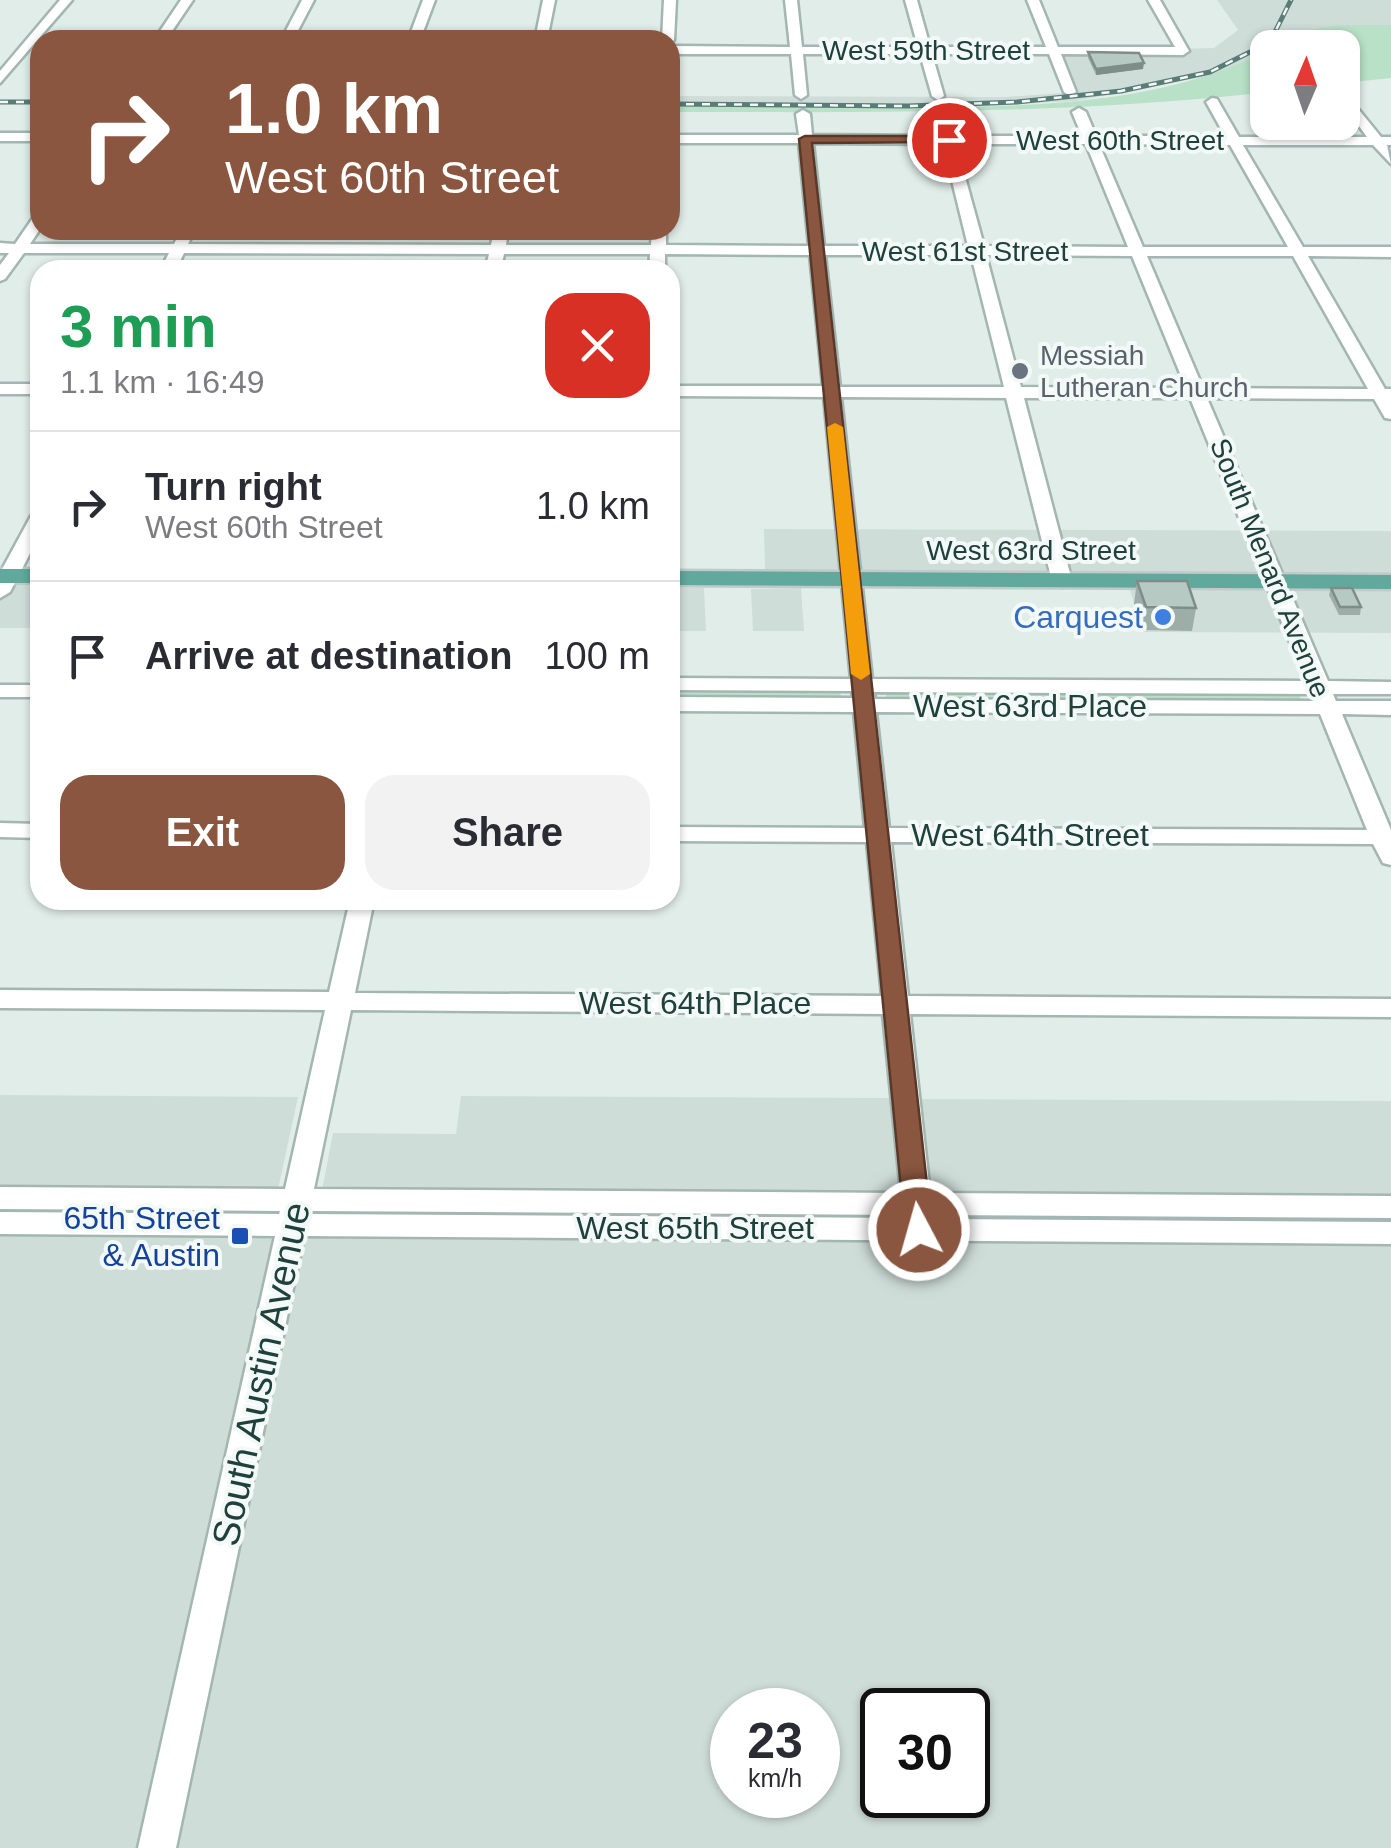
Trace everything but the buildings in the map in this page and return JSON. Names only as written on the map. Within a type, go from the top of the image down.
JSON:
[{"type":"main road","points":[[3,581],[30,577]]},
{"type":"main road","name":"West 63rd Street","points":[[680,578],[1391,582]]},
{"type":"street","points":[[45,30],[66,0]]},
{"type":"street","points":[[167,30],[187,0]]},
{"type":"street","points":[[292,30],[308,0]]},
{"type":"street","points":[[418,30],[429,0]]},
{"type":"street","points":[[543,30],[549,0]]},
{"type":"street","points":[[668,30],[670,0]]},
{"type":"street","points":[[791,0],[802,95]]},
{"type":"street","points":[[911,0],[938,96]]},
{"type":"street","points":[[1033,0],[1070,92]]},
{"type":"street","name":"West 59th Street","points":[[680,50],[1183,51],[1154,0]]},
{"type":"street","points":[[0,48],[30,48]]},
{"type":"street","points":[[0,79],[30,51]]},
{"type":"street","points":[[1212,102],[1385,394],[1391,414]]},
{"type":"street","name":"South Menard Avenue","points":[[1080,112],[1388,844]]},
{"type":"street","points":[[803,114],[918,1217]]},
{"type":"street","points":[[942,114],[1062,580]]},
{"type":"street","points":[[1360,114],[1384,141],[1391,160]]},
{"type":"street","points":[[0,137],[30,137]]},
{"type":"street","name":"West 60th Street","points":[[680,139],[1384,141]]},
{"type":"street","points":[[0,276],[30,233]]},
{"type":"street","points":[[173,260],[183,240]]},
{"type":"street","points":[[334,260],[342,240]]},
{"type":"street","points":[[495,260],[499,240]]},
{"type":"street","points":[[658,240],[658,260]]},
{"type":"street","name":"West 61st Street","points":[[0,248],[1391,252]]},
{"type":"street","points":[[0,388],[30,389]]},
{"type":"street","points":[[680,391],[1385,394]]},
{"type":"street","points":[[3,581],[30,534]]},
{"type":"street","name":"West 63rd Place","points":[[680,685],[863,696]]},
{"type":"street","name":"West 63rd Place","points":[[680,704],[863,696],[1324,697],[1391,688]]},
{"type":"street","points":[[0,691],[30,691]]},
{"type":"street","name":"West 63rd Place","points":[[1324,697],[1391,708]]},
{"type":"street","points":[[0,830],[30,830]]},
{"type":"street","name":"West 64th Street","points":[[680,834],[1388,844]]},
{"type":"street","name":"South Austin Avenue","points":[[157,1848],[360,910]]},
{"type":"street","name":"West 64th Place","points":[[0,999],[1391,1008]]},
{"type":"street","name":"West 65th Street","points":[[0,1198],[296,1213]]},
{"type":"street","name":"West 65th Street","points":[[918,1217],[1391,1207]]},
{"type":"street","name":"West 65th Street","points":[[0,1223],[296,1213],[918,1217],[1391,1233]]},
{"type":"shaded area","points":[[1217,0],[1391,0],[1391,25],[1250,30],[1250,59],[1234,68],[1075,101],[961,107],[680,106],[680,96],[1005,97],[1077,92],[1058,52],[1214,48],[1238,30]]},
{"type":"shaded area","points":[[764,529],[1391,531],[1391,574],[765,572]]},
{"type":"shaded area","points":[[0,586],[30,586],[30,628],[0,628]]},
{"type":"shaded area","points":[[680,588],[704,588],[706,631],[680,631]]},
{"type":"shaded area","points":[[801,588],[804,631],[753,631],[751,589]]},
{"type":"shaded area","points":[[1130,590],[1391,591],[1391,633],[1143,632]]},
{"type":"shaded area","points":[[0,1095],[298,1097],[277,1194],[0,1191]]},
{"type":"shaded area","points":[[461,1096],[893,1098],[900,1195],[322,1191],[333,1133],[456,1134]]},
{"type":"shaded area","points":[[919,1099],[1391,1101],[1391,1199],[930,1196]]},
{"type":"shaded area","points":[[0,1226],[1391,1231],[1391,1848],[0,1848]]},
{"type":"green space","points":[[1391,25],[1391,78],[1360,81],[1360,30],[1312,30]]},
{"type":"green space","points":[[1250,58],[1250,94],[1043,108],[680,112],[680,106],[1036,104],[1131,94],[1178,84]]},
{"type":"green space","points":[[680,688],[840,689],[841,700],[680,699]]},
{"type":"green space","points":[[885,689],[1298,690],[1302,703],[887,701]]},
{"type":"railway","points":[[680,104],[908,106],[1017,102],[1121,91],[1210,72],[1270,42],[1291,0]]},
{"type":"railway","points":[[0,102],[30,102]]},
{"type":"slow traffic","points":[[835,427],[861,674]]},
{"type":"place","name":"Messiah Lutheran Church","points":[[1020,371]]},
{"type":"place","name":"Carquest","points":[[1163,617]]},
{"type":"place","name":"65th Street & Austin","points":[[240,1236]]},
{"type":"route","points":[[919,1230],[805,139],[949,140]]}]
